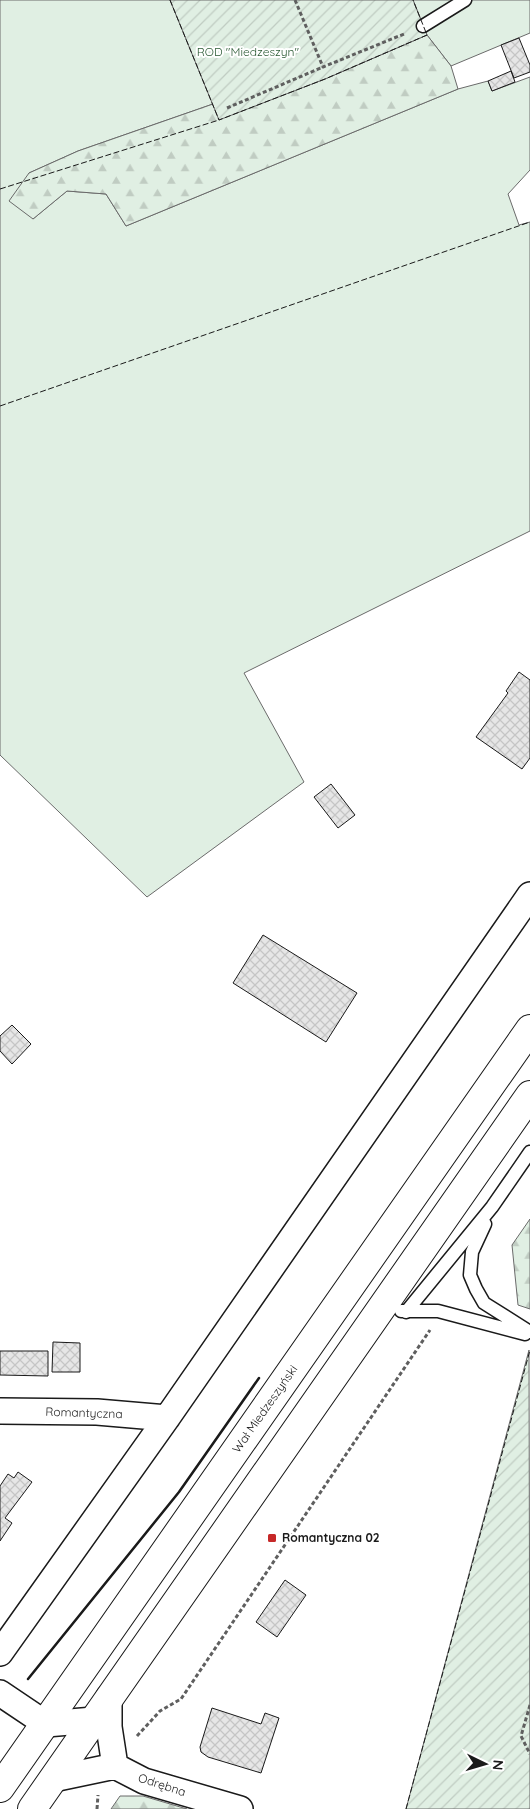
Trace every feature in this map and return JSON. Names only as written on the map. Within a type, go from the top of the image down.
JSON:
[{"type":"main road","name":"Wał Miedzeszyński","points":[[0,1788],[530,1029]]},
{"type":"main road","points":[[32,1809],[109,1697],[393,1311],[530,1094]]},
{"type":"street","points":[[0,1653],[167,1418],[530,895]]},
{"type":"street","name":"Romantyczna","points":[[0,1411],[97,1412],[167,1418]]},
{"type":"street","points":[[0,1693],[46,1724],[94,1720]]},
{"type":"street","points":[[53,1779],[114,1766],[109,1727],[109,1697]]},
{"type":"street","name":"Odrębna","points":[[114,1766],[144,1782],[240,1809]]},
{"type":"lane","points":[[423,26],[465,0]]},
{"type":"lane","points":[[393,1311],[492,1207],[530,1152]]},
{"type":"lane","points":[[492,1207],[472,1252],[470,1275],[484,1303],[530,1333]]},
{"type":"lane","points":[[393,1311],[438,1311],[530,1333]]},
{"type":"path","points":[[295,0],[323,67]]},
{"type":"path","points":[[227,108],[423,26]]},
{"type":"path","points":[[97,1809],[98,1790],[128,1745],[160,1711],[181,1699],[427,1337],[438,1311]]},
{"type":"path","points":[[530,1705],[521,1736],[530,1754]]},
{"type":"green space","points":[[0,0],[170,0],[213,104],[78,151],[29,173],[33,219],[67,191],[106,194],[126,226],[458,89],[488,81],[492,91],[530,77],[530,170],[508,194],[519,225],[530,222],[530,531],[244,673],[304,782],[147,897],[0,755]]},
{"type":"green space","name":"ROD \"Miedzeszyn\"","points":[[170,0],[413,0],[427,35],[325,79],[219,120]]},
{"type":"green space","points":[[413,0],[530,0],[530,33],[451,66],[427,35]]},
{"type":"green space","points":[[427,35],[451,66],[458,89],[126,226],[106,194],[67,191],[33,219],[9,201],[29,173],[78,151],[213,104],[219,119],[325,79]]},
{"type":"green space","points":[[530,1219],[530,1309],[518,1305],[512,1245]]},
{"type":"green space","points":[[529,1350],[530,1809],[406,1809]]},
{"type":"green space","points":[[120,1796],[143,1796],[187,1809],[111,1809]]},
{"type":"building","points":[[519,38],[530,65],[530,72],[514,78],[501,45]]},
{"type":"building","points":[[511,71],[515,82],[492,91],[488,81]]},
{"type":"building","points":[[519,672],[530,680],[530,758],[522,769],[476,737],[508,693],[506,691]]},
{"type":"building","points":[[331,784],[355,815],[338,828],[314,797]]},
{"type":"building","points":[[263,935],[357,993],[326,1042],[233,983]]},
{"type":"building","points":[[12,1025],[31,1044],[12,1064],[0,1051],[0,1036]]},
{"type":"building","points":[[53,1342],[80,1343],[80,1372],[52,1372]]},
{"type":"building","points":[[0,1351],[48,1351],[48,1376],[0,1375]]},
{"type":"building","points":[[18,1472],[32,1482],[5,1518],[12,1523],[0,1541],[0,1486],[8,1474],[14,1478]]},
{"type":"building","points":[[285,1580],[306,1595],[277,1637],[256,1622]]},
{"type":"building","points":[[212,1708],[261,1724],[265,1713],[279,1718],[261,1773],[208,1757],[201,1752],[200,1747]]},
{"type":"fence","points":[[170,0],[219,120],[325,79],[427,35],[413,0]]},
{"type":"fence","points":[[0,189],[219,120]]},
{"type":"fence","points":[[0,406],[530,222]]},
{"type":"fence","points":[[406,1809],[530,1350]]},
{"type":"wall","points":[[28,1679],[179,1492],[259,1378]]},
{"type":"place","name":"Romantyczna 02","points":[[272,1538]]}]
